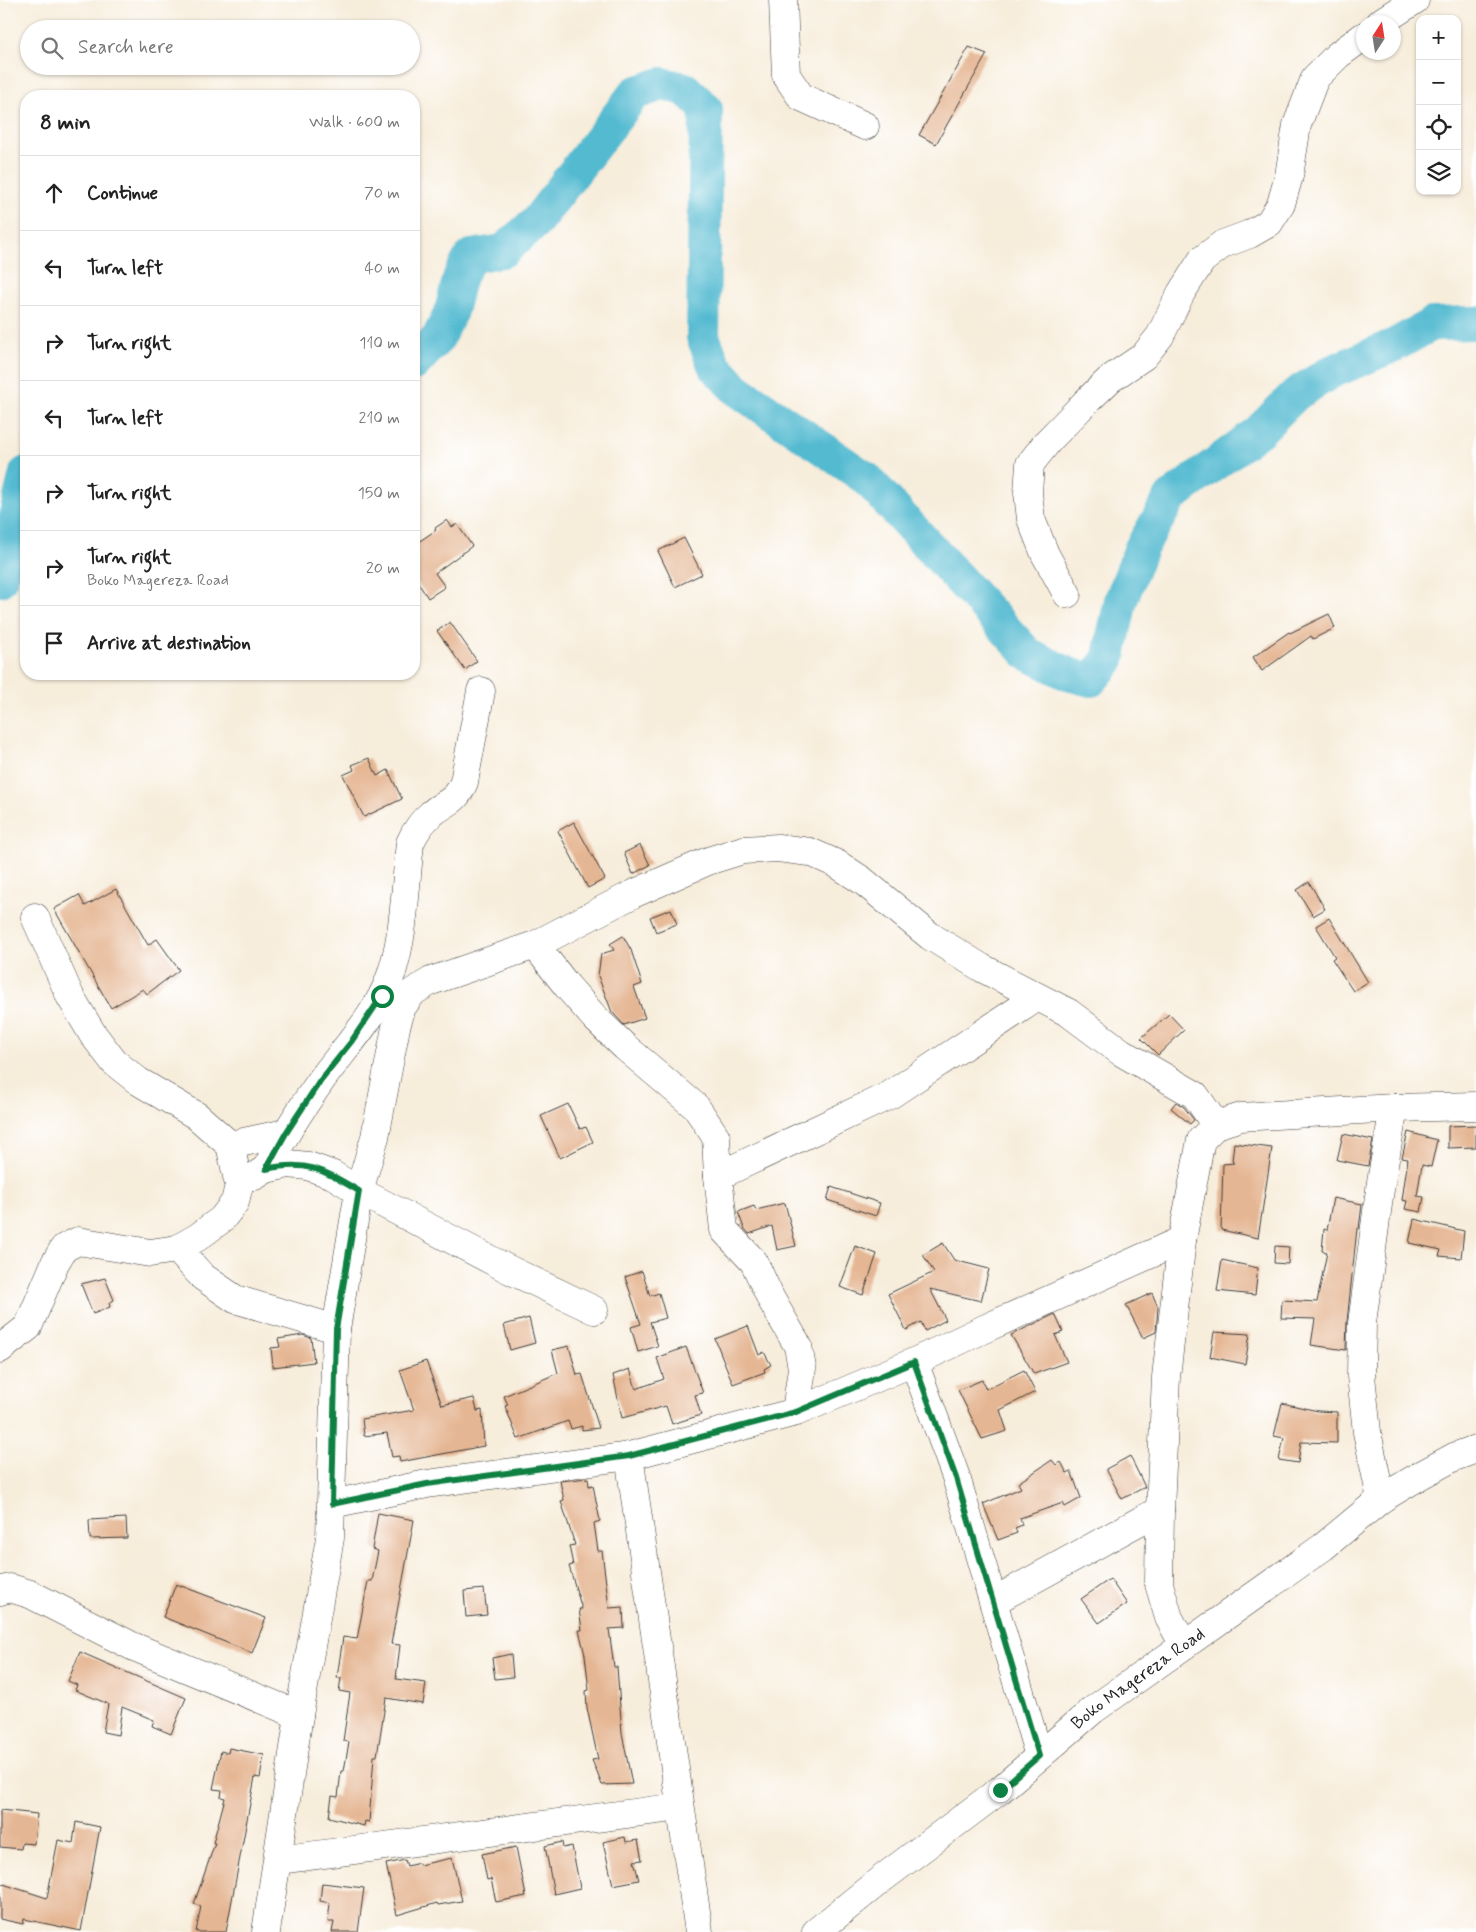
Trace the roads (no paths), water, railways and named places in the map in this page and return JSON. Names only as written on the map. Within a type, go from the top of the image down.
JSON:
[{"type":"street","points":[[783,0],[786,75],[801,97],[865,126]]},
{"type":"street","points":[[1392,15],[1415,0]]},
{"type":"street","points":[[1067,594],[1045,554],[1032,519],[1028,493],[1030,464],[1049,440],[1110,379],[1144,356],[1160,336],[1181,293],[1202,260],[1223,244],[1250,234],[1269,222],[1282,204],[1290,176],[1298,125],[1315,78],[1338,55],[1356,42]]},
{"type":"street","points":[[266,1169],[286,1133],[320,1081],[351,1042],[382,996],[390,977],[399,944],[410,843],[415,831],[431,814],[459,795],[464,782],[481,691]]},
{"type":"street","points":[[266,1932],[299,1715],[330,1538],[336,1329],[359,1191],[375,1138],[388,1064],[402,1007],[413,992],[431,981],[534,945],[633,894],[708,861],[743,850],[778,848],[810,852],[836,864],[863,881],[930,936],[982,968],[1036,998],[1068,1013],[1121,1052],[1195,1095],[1216,1125]]},
{"type":"street","points":[[0,1349],[28,1327],[55,1263],[64,1248],[78,1241],[150,1253],[176,1249],[198,1237],[222,1219],[235,1202],[239,1185],[230,1145],[197,1116],[138,1081],[114,1062],[92,1033],[70,996],[34,916]]},
{"type":"street","points":[[534,945],[595,1018],[625,1047],[696,1107],[716,1137],[724,1230],[754,1262],[771,1299],[798,1346],[802,1368],[796,1412]]},
{"type":"street","points":[[718,1176],[890,1095],[1036,998]]},
{"type":"street","points":[[1184,1645],[1169,1618],[1159,1584],[1160,1510],[1166,1377],[1182,1240],[1201,1140],[1216,1125],[1242,1117],[1394,1108],[1476,1106]]},
{"type":"street","points":[[1381,1499],[1367,1432],[1362,1386],[1362,1323],[1381,1182],[1394,1108]]},
{"type":"street","points":[[230,1145],[286,1133]]},
{"type":"street","points":[[239,1185],[266,1169],[288,1164],[308,1166],[333,1175],[359,1191],[508,1269],[594,1310]]},
{"type":"street","points":[[332,1504],[427,1484],[629,1456],[796,1412],[914,1362],[1182,1240]]},
{"type":"street","points":[[176,1249],[202,1277],[235,1298],[336,1329]]},
{"type":"street","points":[[914,1362],[956,1478],[1039,1756]]},
{"type":"street","name":"Boko Magereza Road","points":[[816,1932],[879,1881],[1000,1790],[1093,1710],[1323,1547],[1381,1499],[1454,1457],[1476,1449]]},
{"type":"street","points":[[629,1456],[676,1774],[679,1807],[699,1932]]},
{"type":"street","points":[[994,1601],[1160,1510]]},
{"type":"street","points":[[0,1590],[10,1588],[30,1594],[132,1646],[299,1715]]},
{"type":"street","points":[[278,1860],[679,1807]]},
{"type":"waterway","points":[[420,358],[438,338],[451,311],[460,276],[471,256],[503,251],[536,222],[635,93],[662,84],[685,89],[706,109],[703,337],[715,367],[736,389],[867,479],[1028,654],[1068,674],[1091,680],[1108,660],[1121,600],[1141,548],[1171,497],[1259,431],[1296,394],[1331,372],[1395,345],[1432,324],[1476,323]]},
{"type":"waterway","points":[[0,580],[20,498]]}]
